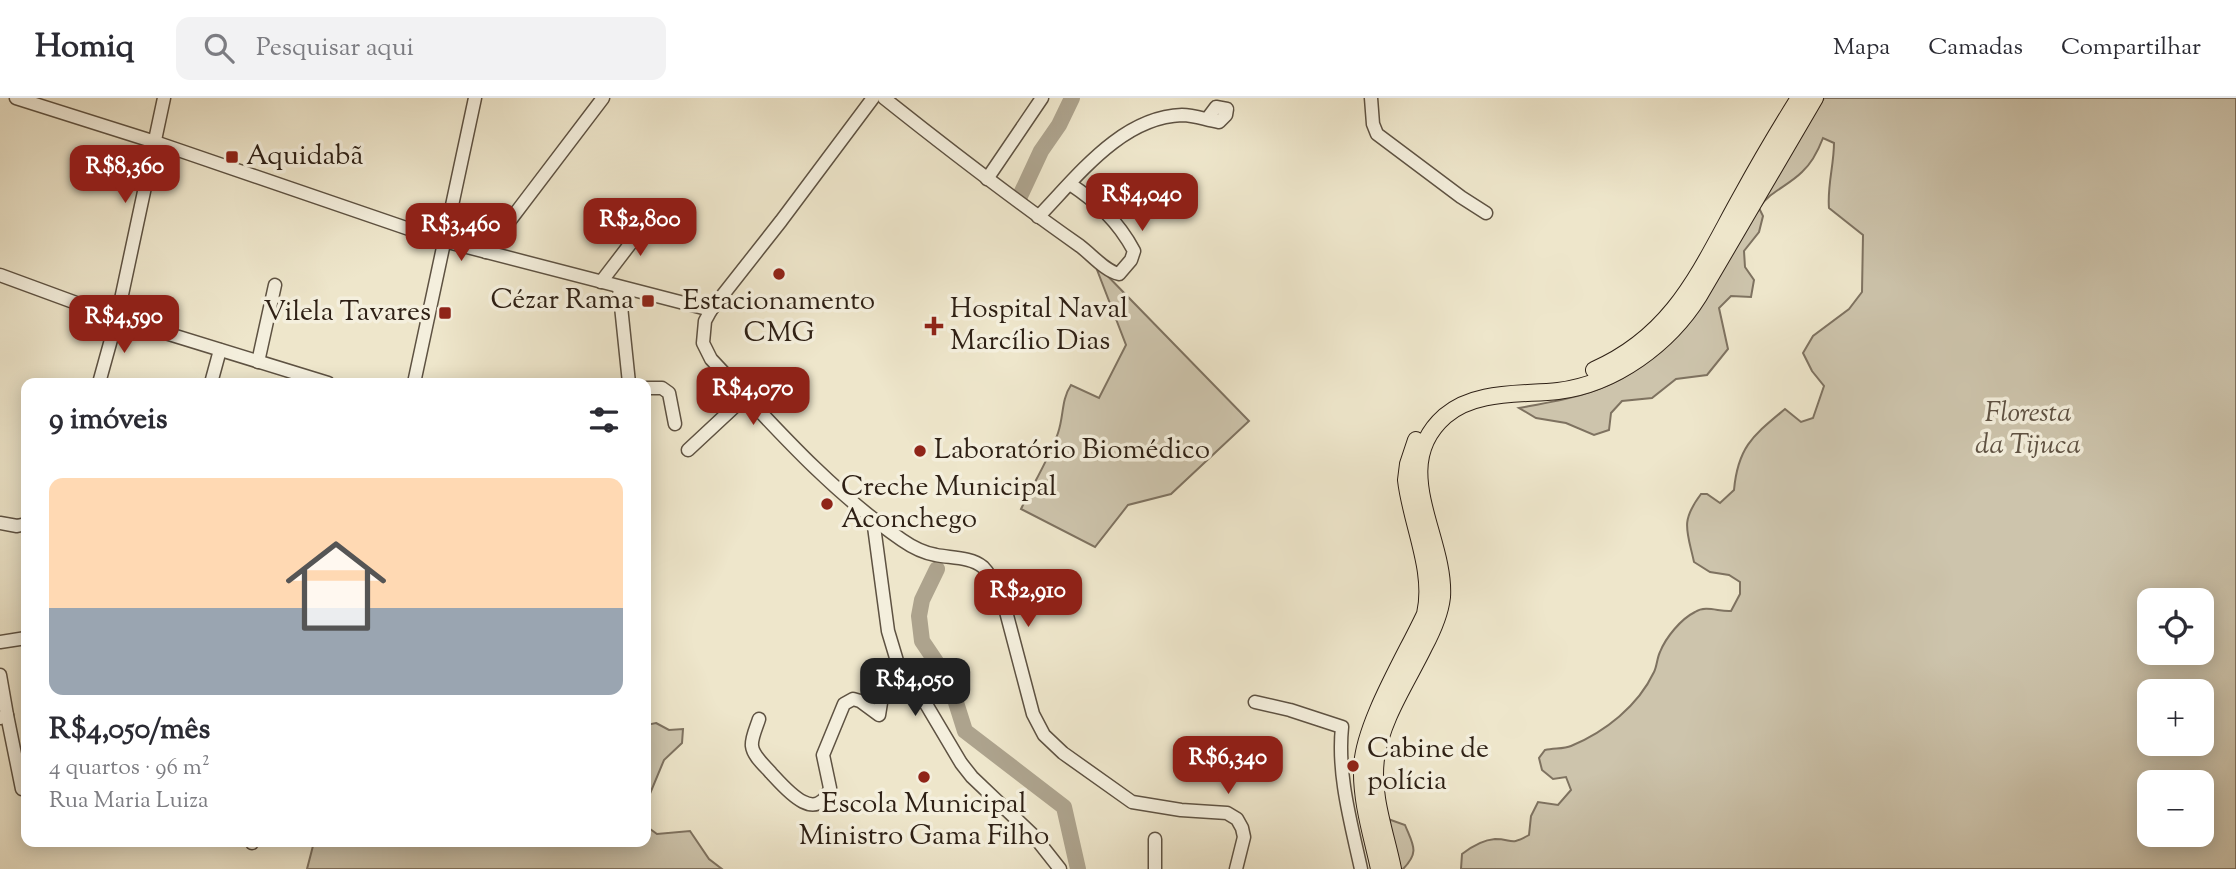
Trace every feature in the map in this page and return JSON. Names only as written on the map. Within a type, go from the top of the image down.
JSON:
[{"type":"main road","points":[[1379,869],[1363,792],[1362,767],[1370,728],[1425,614],[1428,601],[1427,582],[1406,480],[1410,456],[1419,433],[1438,410],[1467,393],[1486,388],[1551,382],[1586,374],[1610,363],[1649,335],[1683,300],[1755,170],[1799,98]]},
{"type":"main road","points":[[1393,869],[1377,794],[1376,757],[1383,732],[1432,632],[1441,599],[1440,571],[1421,492],[1420,458],[1430,435],[1446,415],[1475,401],[1487,397],[1560,390],[1583,385],[1626,367],[1656,345],[1677,326],[1699,296],[1815,98]]},
{"type":"street","points":[[16,98],[155,142],[444,241],[711,310]]},
{"type":"street","points":[[100,378],[117,318],[164,98]]},
{"type":"street","points":[[415,378],[475,98]]},
{"type":"street","points":[[486,252],[603,98]]},
{"type":"street","points":[[873,98],[711,310],[703,331],[705,349],[711,359],[831,485],[873,519],[919,550],[968,560],[984,568],[1004,604],[1034,714],[1044,735],[1063,753],[1132,802],[1181,810],[1227,813],[1237,819],[1244,837],[1236,869]]},
{"type":"street","points":[[884,98],[987,179],[1094,256],[1111,272],[1121,273],[1131,260],[1133,251],[1097,202],[1070,184]]},
{"type":"street","points":[[987,179],[1042,98]]},
{"type":"street","points":[[1372,99],[1373,124],[1377,134],[1486,213]]},
{"type":"street","points":[[1038,217],[1107,146],[1163,117],[1183,115],[1207,119]]},
{"type":"street","points":[[601,282],[647,222]]},
{"type":"street","points":[[0,275],[117,318],[310,378]]},
{"type":"street","points":[[258,362],[275,285]]},
{"type":"street","points":[[619,287],[628,378]]},
{"type":"street","points":[[212,378],[219,350]]},
{"type":"street","points":[[651,388],[662,388],[669,393],[675,424]]},
{"type":"street","points":[[688,450],[746,396]]},
{"type":"street","points":[[873,519],[891,646],[902,668],[961,763],[1034,836],[1060,869]]},
{"type":"street","points":[[0,523],[21,525]]},
{"type":"street","points":[[1,638],[21,638]]},
{"type":"street","points":[[759,719],[752,743],[757,757],[794,798],[808,804],[817,803],[824,799],[830,788],[823,755],[844,704],[853,699],[860,701],[879,715],[884,684],[902,668]]},
{"type":"street","points":[[0,674],[3,716],[21,785]]},
{"type":"street","points":[[1255,702],[1342,727],[1347,804],[1361,869]]},
{"type":"street","points":[[1155,839],[1155,869]]},
{"type":"green space","name":"Floresta da Tijuca","points":[[1824,98],[2236,98],[2236,869],[1461,869],[1462,854],[1477,844],[1495,839],[1515,841],[1529,835],[1531,816],[1538,802],[1558,805],[1571,790],[1566,777],[1553,779],[1542,770],[1539,758],[1545,750],[1571,746],[1608,725],[1639,696],[1655,670],[1663,646],[1679,624],[1699,610],[1731,611],[1740,594],[1740,582],[1729,575],[1710,572],[1694,562],[1688,519],[1701,494],[1707,494],[1720,503],[1734,490],[1739,462],[1749,443],[1785,409],[1801,422],[1813,418],[1824,386],[1803,353],[1813,336],[1849,309],[1862,292],[1863,235],[1829,208],[1834,143],[1823,138],[1806,168],[1759,208],[1763,216],[1759,232],[1744,251],[1745,267],[1754,280],[1751,297],[1731,296],[1719,308],[1728,349],[1707,375],[1676,379],[1652,398],[1622,401],[1611,413],[1609,430],[1594,435],[1566,423],[1536,418],[1519,408],[1577,396],[1605,387],[1644,363],[1667,338],[1686,311]]},
{"type":"green space","points":[[1094,262],[1249,421],[1171,494],[1128,505],[1095,547],[1021,509],[1054,443],[1071,385],[1099,398],[1126,345]]},
{"type":"green space","points":[[656,723],[669,730],[683,729],[682,743],[664,760],[651,791],[651,724]]},
{"type":"green space","points":[[1388,819],[1405,825],[1412,843],[1412,858],[1403,869],[1396,869]]},
{"type":"green space","points":[[651,830],[657,834],[690,831],[709,859],[722,869],[307,869],[313,847],[651,847]]},
{"type":"waterway","points":[[1020,196],[1041,151],[1059,125],[1072,98]]},
{"type":"waterway","points":[[937,569],[922,600],[919,616],[922,641],[945,675],[965,731],[1064,807],[1078,869]]},
{"type":"place","name":"Aquidabã","points":[[232,157]]},
{"type":"place","name":"Estacionamento CMG","points":[[779,274]]},
{"type":"place","name":"Cézar Rama","points":[[648,301]]},
{"type":"place","name":"Vilela Tavares","points":[[445,313]]},
{"type":"place","name":"Hospital Naval Marcílio Dias","points":[[934,326]]},
{"type":"place","name":"Laboratório Biomédico","points":[[920,451]]},
{"type":"place","name":"Creche Municipal Aconchego","points":[[827,504]]},
{"type":"place","name":"Cabine de polícia","points":[[1353,766]]},
{"type":"place","name":"Escola Municipal Ministro Gama Filho","points":[[924,777]]}]
